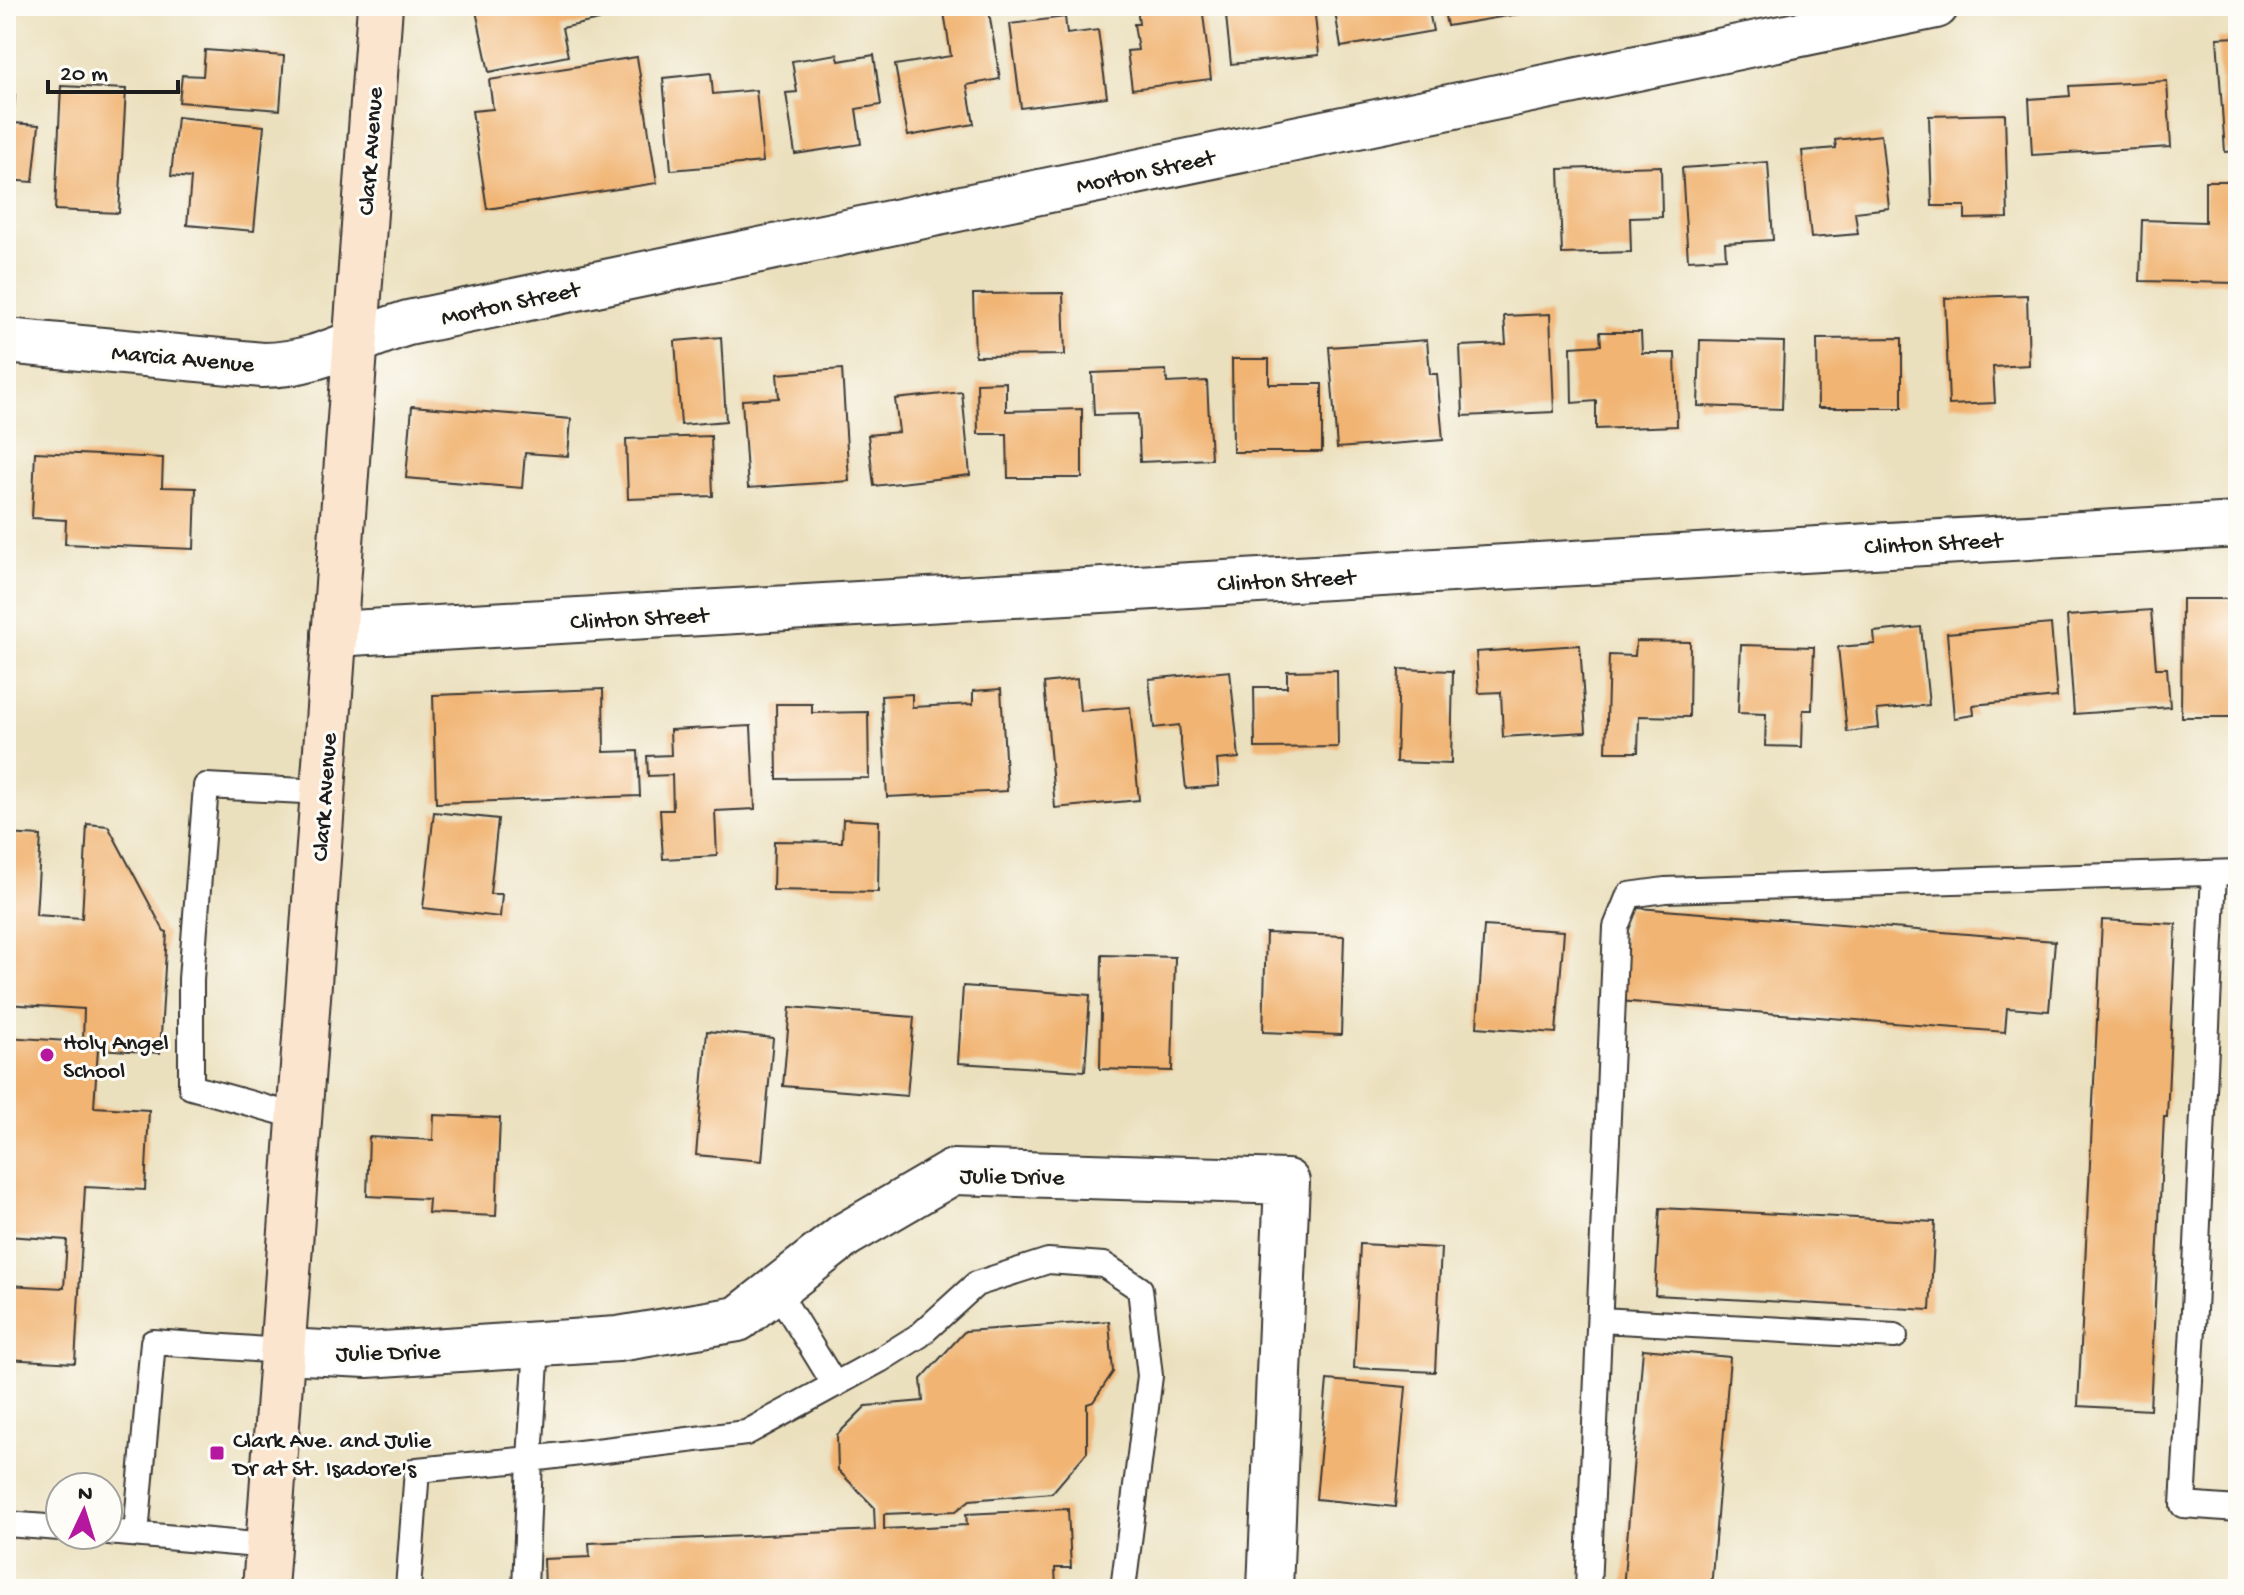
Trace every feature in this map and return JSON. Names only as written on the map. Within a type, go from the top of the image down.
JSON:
[{"type":"street","name":"Clark Avenue","points":[[265,1589],[380,6]]},
{"type":"street","name":"Morton Street","points":[[356,341],[408,323],[1936,6]]},
{"type":"street","name":"Marcia Avenue","points":[[6,341],[283,365],[305,361],[356,341]]},
{"type":"street","name":"Clinton Street","points":[[334,634],[2238,525]]},
{"type":"street","name":"Julie Drive","points":[[282,1351],[367,1355],[537,1345],[618,1339],[738,1319],[845,1235],[953,1172],[1287,1182],[1270,1589]]},
{"type":"lane","points":[[299,1117],[191,1087],[191,979],[206,786],[323,792]]},
{"type":"lane","points":[[1588,1589],[1616,927],[1629,895],[1665,890],[2226,872],[2183,1505],[2238,1509]]},
{"type":"lane","points":[[408,1589],[417,1470],[746,1433],[920,1335],[976,1284],[1048,1261],[1104,1265],[1140,1289],[1150,1376],[1123,1589]]},
{"type":"lane","points":[[776,1289],[835,1385]]},
{"type":"lane","points":[[1600,1320],[1895,1336]]},
{"type":"lane","points":[[136,1534],[153,1342],[282,1351]]},
{"type":"lane","points":[[525,1589],[537,1345]]},
{"type":"lane","points":[[6,1524],[44,1527]]},
{"type":"lane","points":[[124,1533],[268,1546]]},
{"type":"building","points":[[475,6],[596,6],[599,20],[562,28],[568,56],[489,72]]},
{"type":"building","points":[[943,6],[988,6],[1000,79],[967,85],[974,124],[908,136],[895,65],[951,56]]},
{"type":"building","points":[[1137,6],[1202,6],[1211,79],[1132,89],[1127,51],[1138,50],[1134,24],[1139,24]]},
{"type":"building","points":[[1225,6],[1314,6],[1319,55],[1231,64]]},
{"type":"building","points":[[1334,6],[1428,6],[1433,31],[1341,47]]},
{"type":"building","points":[[1443,6],[1530,6],[1531,12],[1447,26]]},
{"type":"building","points":[[1065,17],[1067,34],[1098,30],[1107,97],[1021,108],[1010,24]]},
{"type":"building","points":[[2238,37],[2238,151],[2225,152],[2217,38]]},
{"type":"building","points":[[205,50],[284,56],[280,110],[179,102],[182,75],[203,76]]},
{"type":"building","points":[[837,54],[839,61],[874,55],[881,105],[856,109],[861,144],[795,154],[786,93],[797,92],[792,61]]},
{"type":"building","points":[[637,57],[657,183],[487,209],[472,111],[493,109],[489,80]]},
{"type":"building","points":[[711,73],[713,94],[756,90],[763,162],[671,170],[663,78]]},
{"type":"building","points":[[2167,81],[2171,147],[2032,155],[2029,99],[2070,96],[2069,86]]},
{"type":"building","points":[[61,86],[126,89],[119,213],[55,210]]},
{"type":"building","points":[[6,94],[15,95],[13,123],[39,125],[33,182],[6,180]]},
{"type":"building","points":[[2005,114],[2008,218],[1965,219],[1965,206],[1932,206],[1929,116]]},
{"type":"building","points":[[177,117],[264,126],[254,231],[187,225],[191,178],[171,176]]},
{"type":"building","points":[[1881,135],[1889,208],[1855,212],[1858,234],[1811,238],[1802,151],[1836,148],[1835,140]]},
{"type":"building","points":[[1768,162],[1773,240],[1725,243],[1726,258],[1688,260],[1682,168]]},
{"type":"building","points":[[1661,166],[1662,217],[1630,218],[1631,252],[1562,254],[1559,169]]},
{"type":"building","points":[[2205,181],[2238,181],[2238,283],[2140,281],[2142,220],[2205,222]]},
{"type":"building","points":[[1063,293],[1065,355],[975,356],[973,294]]},
{"type":"building","points":[[2027,295],[2029,365],[1993,367],[1995,403],[1949,405],[1945,298]]},
{"type":"building","points":[[1550,314],[1554,412],[1463,416],[1460,346],[1506,344],[1504,316]]},
{"type":"building","points":[[1600,332],[1641,332],[1642,353],[1675,353],[1677,426],[1596,429],[1596,401],[1572,403],[1571,347],[1601,345]]},
{"type":"building","points":[[721,337],[726,421],[681,425],[675,341]]},
{"type":"building","points":[[1902,338],[1902,408],[1818,408],[1817,339]]},
{"type":"building","points":[[1427,340],[1430,374],[1437,374],[1443,440],[1337,448],[1329,347]]},
{"type":"building","points":[[1700,340],[1784,342],[1782,409],[1698,406]]},
{"type":"building","points":[[1232,359],[1269,359],[1269,384],[1322,384],[1322,452],[1233,452]]},
{"type":"building","points":[[842,369],[849,481],[748,488],[742,400],[779,398],[777,374]]},
{"type":"building","points":[[1166,370],[1167,383],[1207,381],[1211,459],[1140,462],[1138,414],[1094,415],[1092,373]]},
{"type":"building","points":[[1006,382],[1006,411],[1082,409],[1082,478],[1008,478],[1007,434],[978,434],[977,383]]},
{"type":"building","points":[[962,392],[970,475],[874,486],[868,435],[899,432],[895,399]]},
{"type":"building","points":[[412,406],[571,419],[568,456],[525,453],[522,488],[406,478]]},
{"type":"building","points":[[711,436],[713,496],[628,499],[626,439]]},
{"type":"building","points":[[35,452],[163,458],[162,487],[196,488],[194,549],[65,544],[66,520],[32,518]]},
{"type":"building","points":[[2182,599],[2238,599],[2238,717],[2181,717]]},
{"type":"building","points":[[2151,610],[2156,668],[2167,668],[2170,707],[2074,714],[2067,616]]},
{"type":"building","points":[[2051,624],[2057,697],[1973,705],[1974,715],[1954,718],[1947,633]]},
{"type":"building","points":[[1921,627],[1929,705],[1877,710],[1879,728],[1847,732],[1838,647],[1875,644],[1874,632]]},
{"type":"building","points":[[1636,641],[1690,642],[1689,717],[1639,716],[1638,752],[1606,752],[1609,655],[1635,656]]},
{"type":"building","points":[[1580,645],[1586,732],[1503,737],[1501,692],[1479,693],[1476,652]]},
{"type":"building","points":[[1741,645],[1814,647],[1812,710],[1803,710],[1802,747],[1765,746],[1766,714],[1738,713]]},
{"type":"building","points":[[1399,669],[1453,671],[1451,764],[1396,762]]},
{"type":"building","points":[[1337,670],[1338,747],[1255,748],[1254,687],[1287,687],[1287,671]]},
{"type":"building","points":[[1230,671],[1239,758],[1217,760],[1219,786],[1186,789],[1179,725],[1154,728],[1149,679]]},
{"type":"building","points":[[1077,679],[1080,711],[1130,707],[1139,800],[1055,808],[1044,683]]},
{"type":"building","points":[[603,689],[604,752],[638,751],[640,796],[436,803],[433,695]]},
{"type":"building","points":[[1001,689],[1007,791],[887,797],[881,696],[912,694],[912,707],[973,704],[973,691]]},
{"type":"building","points":[[776,704],[812,704],[812,713],[868,712],[869,778],[777,779]]},
{"type":"building","points":[[751,726],[755,809],[715,811],[717,856],[663,859],[660,810],[673,810],[672,775],[648,776],[647,756],[671,755],[670,730]]},
{"type":"building","points":[[434,812],[498,819],[490,894],[502,894],[500,917],[423,908]]},
{"type":"building","points":[[843,819],[879,821],[878,892],[773,890],[774,841],[842,842]]},
{"type":"building","points":[[87,824],[108,826],[167,932],[160,1053],[98,1049],[94,1107],[149,1110],[145,1190],[85,1187],[75,1363],[6,1359],[6,1285],[64,1288],[67,1240],[6,1236],[6,1037],[83,1042],[84,1009],[6,1004],[6,834],[41,836],[36,915],[82,918]]},
{"type":"building","points":[[1626,907],[2055,941],[2049,1011],[2007,1008],[2005,1032],[1619,1001]]},
{"type":"building","points":[[2102,920],[2176,924],[2150,1410],[2078,1406]]},
{"type":"building","points":[[1484,926],[1564,931],[1556,1033],[1477,1027]]},
{"type":"building","points":[[1266,933],[1344,936],[1341,1035],[1263,1032]]},
{"type":"building","points":[[1102,955],[1175,957],[1172,1071],[1100,1069]]},
{"type":"building","points":[[963,986],[1090,995],[1085,1071],[958,1063]]},
{"type":"building","points":[[790,1007],[914,1017],[907,1096],[783,1086]]},
{"type":"building","points":[[707,1031],[773,1038],[762,1161],[696,1155]]},
{"type":"building","points":[[434,1115],[500,1118],[496,1216],[428,1213],[429,1199],[367,1196],[369,1137],[433,1140]]},
{"type":"building","points":[[1660,1208],[1935,1222],[1930,1310],[1655,1295]]},
{"type":"building","points":[[1360,1244],[1441,1248],[1435,1372],[1354,1368]]},
{"type":"building","points":[[1109,1321],[1113,1372],[1093,1402],[1087,1404],[1087,1452],[1052,1493],[970,1500],[956,1511],[884,1514],[884,1529],[967,1525],[966,1514],[1068,1509],[1071,1568],[1055,1568],[1056,1589],[545,1589],[544,1559],[590,1557],[589,1543],[875,1530],[874,1507],[838,1470],[837,1435],[866,1406],[923,1401],[921,1379],[965,1331]]},
{"type":"building","points":[[1643,1349],[1730,1357],[1711,1589],[1623,1589]]},
{"type":"building","points":[[1327,1380],[1406,1387],[1395,1507],[1316,1499]]},
{"type":"building","points":[[2047,1584],[2084,1587],[2047,1589]]},
{"type":"place","name":"Holy Angel School","points":[[47,1055]]},
{"type":"place","name":"Clark Ave. and Julie Dr at St. Isadore's","points":[[217,1453]]}]
